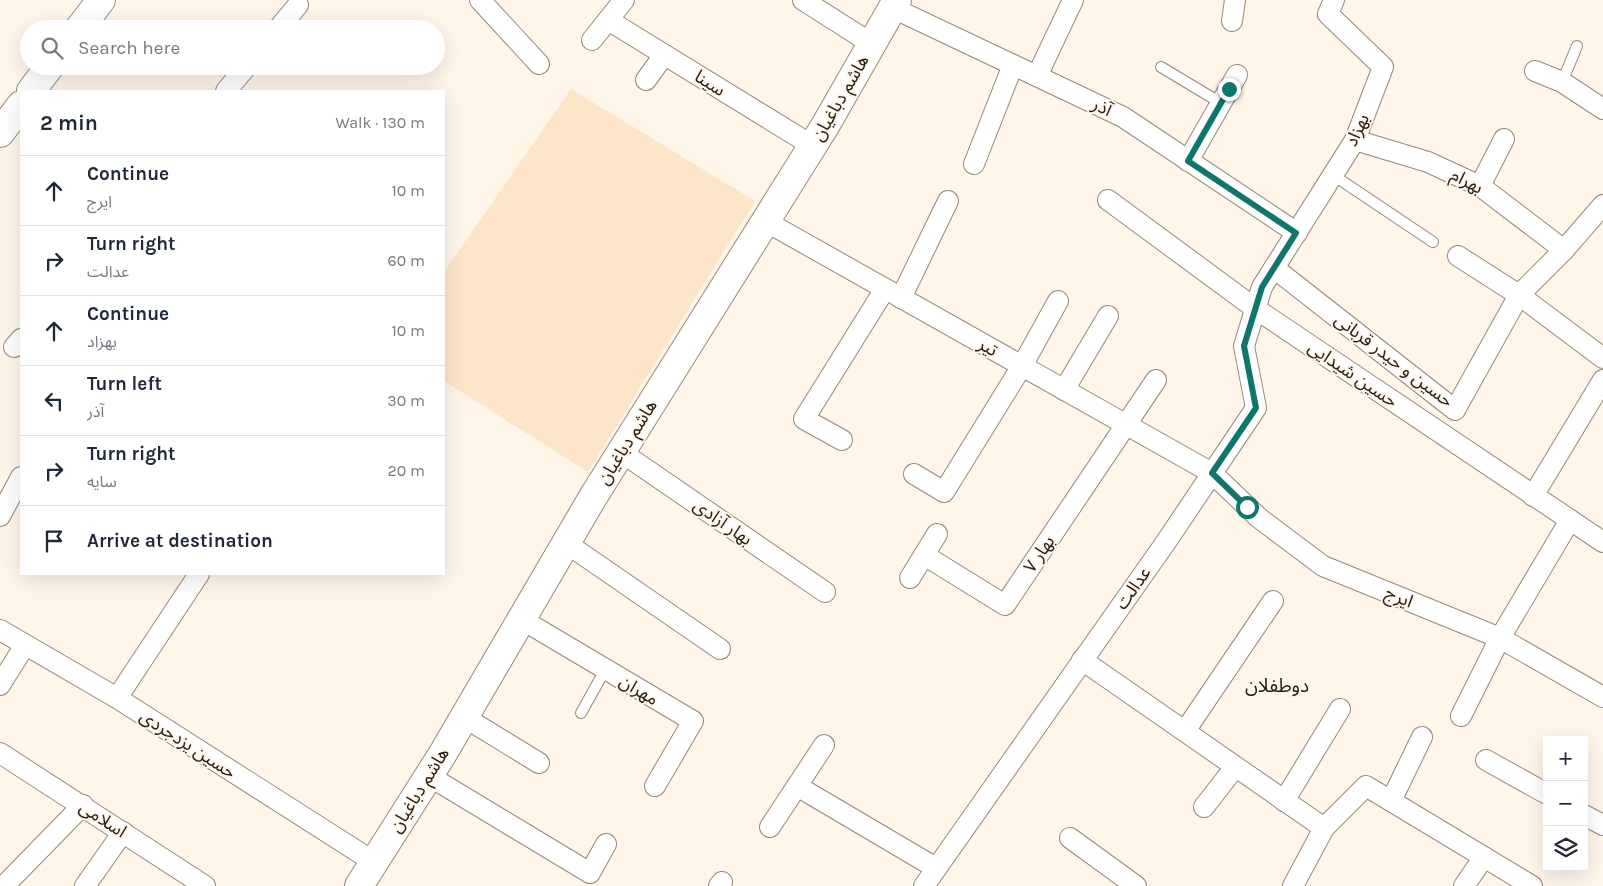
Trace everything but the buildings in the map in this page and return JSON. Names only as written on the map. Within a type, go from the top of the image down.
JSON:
[{"type":"street","points":[[86,20],[101,0]]},
{"type":"street","points":[[480,0],[539,64]]},
{"type":"street","points":[[592,40],[624,0]]},
{"type":"street","points":[[803,0],[872,44]]},
{"type":"street","points":[[1037,76],[1073,0]]},
{"type":"street","points":[[1232,20],[1235,0]]},
{"type":"street","name":"بهزاد","points":[[1274,268],[1355,140],[1384,67],[1328,14],[1334,0]]},
{"type":"street","name":"هاشم دباغیان","points":[[368,878],[566,543],[813,146],[895,4]]},
{"type":"street","name":"آذر","points":[[895,4],[1013,65],[1123,117],[1296,233]]},
{"type":"street","points":[[286,20],[298,5]]},
{"type":"street","name":"سینا","points":[[608,20],[813,146]]},
{"type":"street","points":[[646,80],[664,54]]},
{"type":"street","points":[[974,164],[1013,65]]},
{"type":"street","points":[[1535,71],[1562,82],[1603,110]]},
{"type":"street","points":[[33,90],[44,75]]},
{"type":"street","points":[[227,90],[239,75]]},
{"type":"street","points":[[1188,161],[1237,76]]},
{"type":"street","points":[[0,133],[20,106]]},
{"type":"street","points":[[1480,186],[1504,138]]},
{"type":"street","name":"بهرام","points":[[1355,140],[1428,162],[1480,186],[1564,250]]},
{"type":"street","name":"حسین شیدایی","points":[[1108,200],[1256,309],[1603,542]]},
{"type":"street","points":[[842,440],[804,419],[893,293],[948,201]]},
{"type":"street","name":"حسین و حیدر قربانی","points":[[1274,268],[1455,410],[1519,295],[1600,213]]},
{"type":"street","name":"تیر","points":[[765,221],[1212,473]]},
{"type":"street","points":[[1458,256],[1519,295],[1603,358]]},
{"type":"street","name":"عدالت","points":[[924,886],[1166,542],[1256,408],[1244,346],[1262,287],[1274,268]]},
{"type":"street","points":[[914,474],[944,492],[1022,366],[1058,301]]},
{"type":"street","points":[[1064,390],[1108,316]]},
{"type":"street","points":[[1126,425],[1156,380]]},
{"type":"street","points":[[1533,496],[1603,380]]},
{"type":"street","name":"بهار ۷","points":[[924,555],[1005,605],[1126,425]]},
{"type":"street","name":"بهار آزادی","points":[[622,452],[825,592]]},
{"type":"street","name":"ایرج","points":[[1212,473],[1259,518],[1323,566],[1500,638],[1603,697]]},
{"type":"street","points":[[0,516],[20,479]]},
{"type":"street","points":[[1461,716],[1500,638],[1570,520]]},
{"type":"street","points":[[910,578],[937,534]]},
{"type":"street","points":[[566,543],[720,649]]},
{"type":"street","points":[[117,698],[197,575]]},
{"type":"street","points":[[1185,732],[1273,601]]},
{"type":"street","name":"مهران","points":[[521,619],[693,721],[656,786]]},
{"type":"street","name":"حسین یزدجردی","points":[[0,630],[117,698],[368,878]]},
{"type":"street","points":[[0,685],[25,645]]},
{"type":"street","points":[[1082,660],[1324,828]]},
{"type":"street","points":[[1284,801],[1340,709]]},
{"type":"street","points":[[464,717],[539,762]]},
{"type":"street","points":[[1391,801],[1422,737]]},
{"type":"street","points":[[770,827],[824,745]]},
{"type":"street","name":"اسلامی","points":[[0,752],[205,886]]},
{"type":"street","points":[[1486,760],[1543,792]]},
{"type":"street","points":[[1204,806],[1235,767]]},
{"type":"street","points":[[429,776],[590,873],[606,844]]},
{"type":"street","points":[[797,786],[936,868]]},
{"type":"street","points":[[1293,886],[1324,828],[1366,786],[1532,886]]},
{"type":"street","points":[[4,886],[83,806]]},
{"type":"street","points":[[1588,817],[1603,825]]},
{"type":"street","points":[[85,886],[122,832]]},
{"type":"street","points":[[1070,838],[1136,886]]},
{"type":"street","points":[[1464,886],[1484,857]]},
{"type":"lane","points":[[1562,82],[1577,46]]},
{"type":"lane","points":[[1161,67],[1221,103]]},
{"type":"lane","points":[[1333,175],[1433,242]]},
{"type":"lane","points":[[581,713],[606,670]]},
{"type":"shaded area","points":[[571,89],[755,201],[588,472],[445,382],[445,271]]},
{"type":"district","name":"دوطفلان","points":[[1277,685]]},
{"type":"route","points":[[1229,89],[1188,161],[1296,233],[1262,287],[1244,346],[1256,408],[1212,473],[1247,507]]}]
